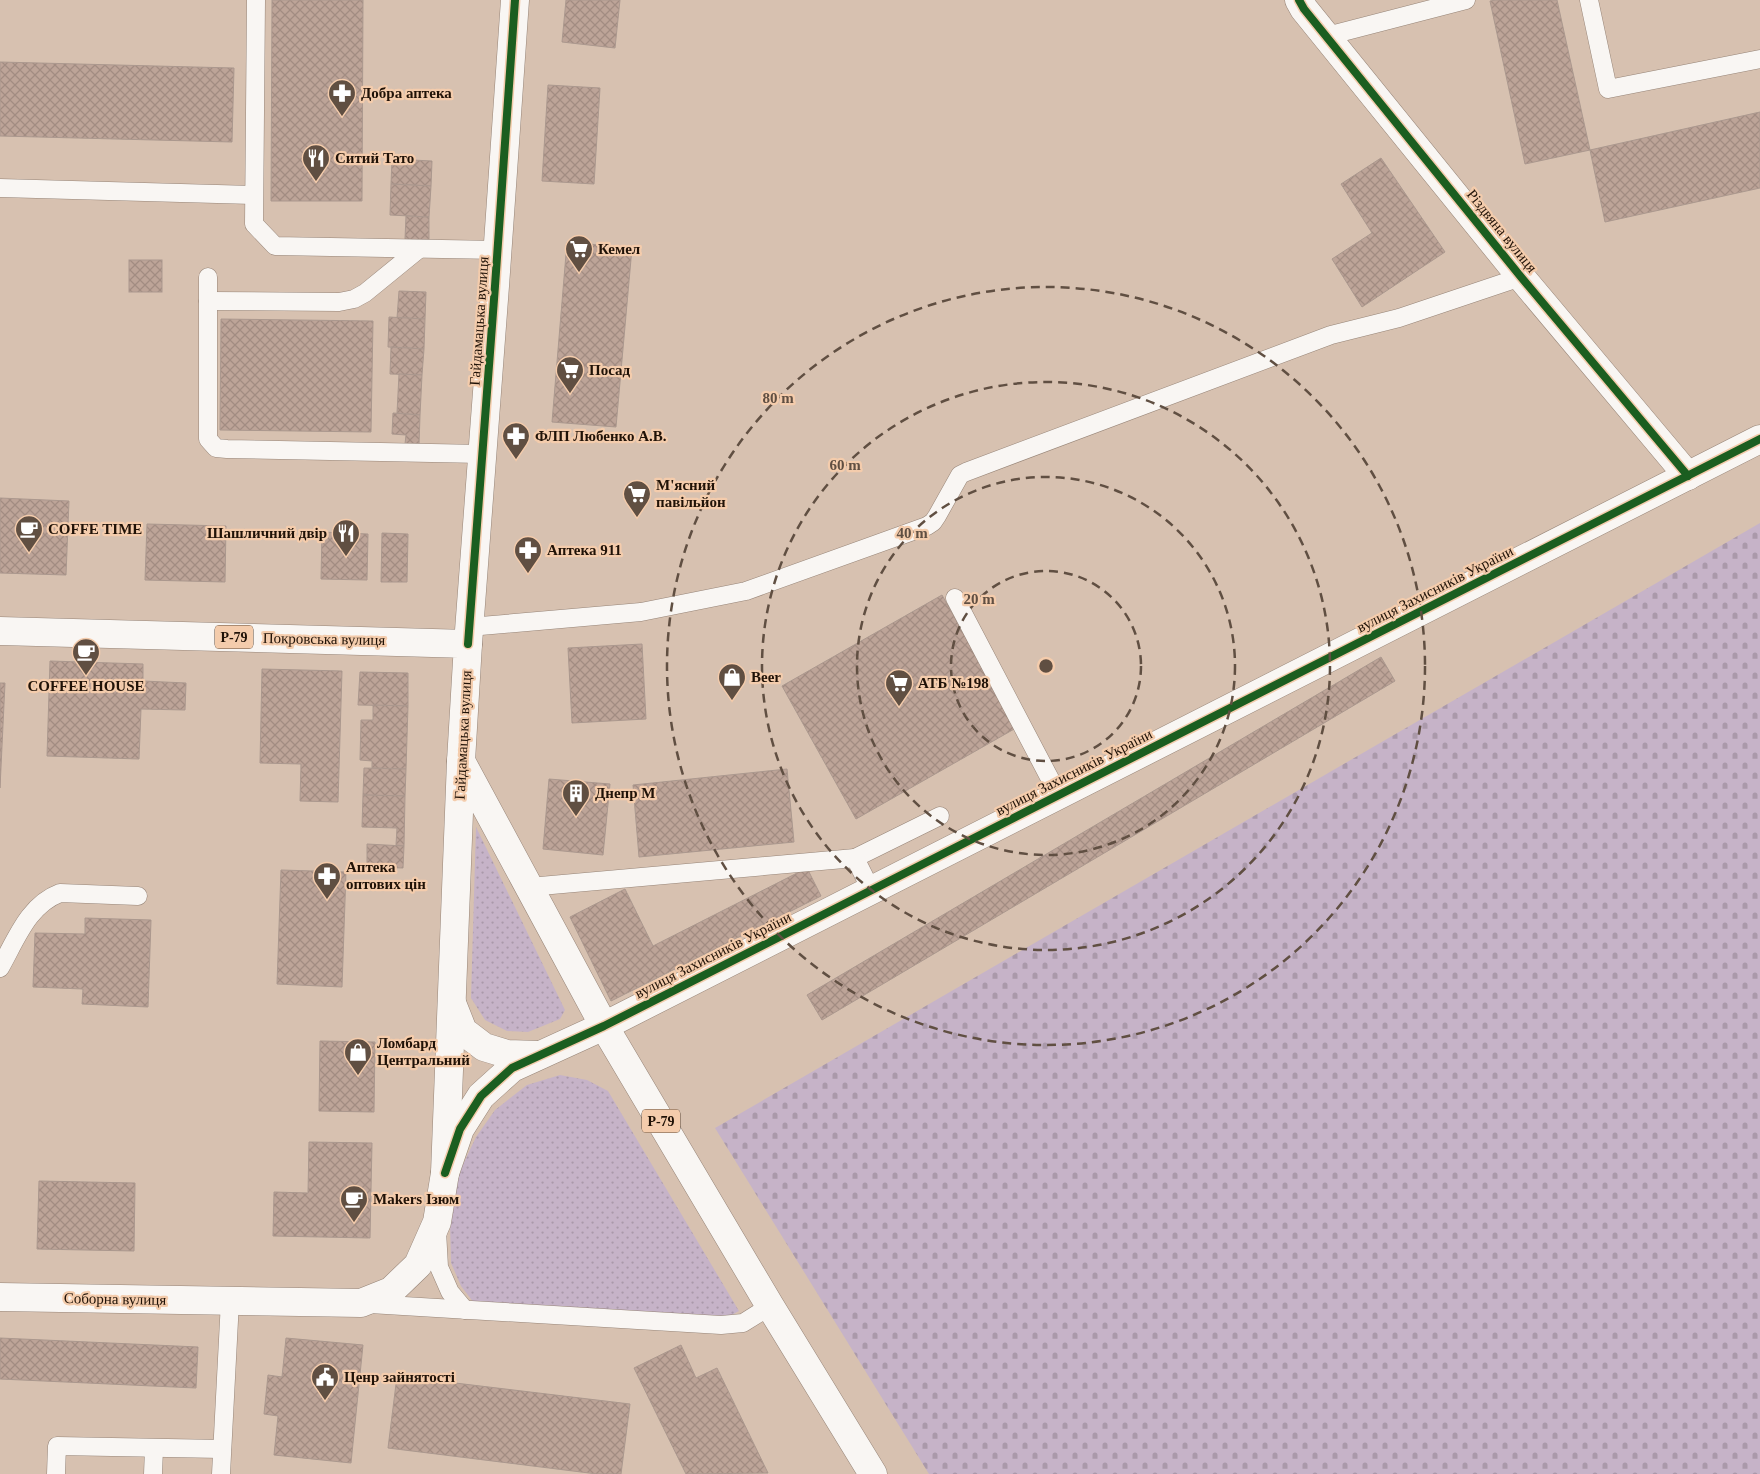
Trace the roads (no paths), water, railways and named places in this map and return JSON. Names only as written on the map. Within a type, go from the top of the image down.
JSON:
[{"type":"street","name":"Гайдамацька вулиця","points":[[230,1301],[359,1303],[392,1291],[418,1265],[437,1222],[445,1173],[461,761],[468,636],[515,0]]},
{"type":"street","name":"Різдвяна вулиця","points":[[1298,0],[1521,277],[1688,476]]},
{"type":"street","name":"вулиця Захисників України","points":[[445,1173],[460,1129],[481,1096],[512,1068],[604,1026],[1760,438]]},
{"type":"street","name":"Покровська вулиця","points":[[0,631],[468,636]]},
{"type":"street","name":"Р-79","points":[[461,761],[604,1026],[770,1306],[873,1474]]},
{"type":"street","points":[[452,1003],[463,1031],[484,1047],[508,1054],[540,1055]]},
{"type":"street","name":"Соборна вулиця","points":[[0,1297],[230,1301]]},
{"type":"lane","points":[[256,0],[254,224],[275,246],[498,250]]},
{"type":"lane","points":[[1326,36],[1466,0]]},
{"type":"lane","points":[[1589,0],[1608,89],[1760,59]]},
{"type":"lane","points":[[0,188],[253,195]]},
{"type":"lane","points":[[208,301],[339,302],[354,299],[419,249]]},
{"type":"lane","points":[[468,636],[641,612],[746,592],[927,526],[937,516],[960,475],[966,472],[1331,336],[1399,318],[1521,277]]},
{"type":"lane","points":[[208,278],[208,439],[216,448],[482,454]]},
{"type":"lane","points":[[955,598],[1037,762],[1059,796]]},
{"type":"lane","points":[[529,887],[855,858],[940,816]]},
{"type":"lane","points":[[855,858],[871,890]]},
{"type":"lane","points":[[0,968],[31,913],[50,897],[60,893],[138,896]]},
{"type":"lane","points":[[437,1222],[439,1267],[450,1292],[465,1310]]},
{"type":"lane","points":[[221,1474],[230,1301]]},
{"type":"lane","points":[[359,1303],[721,1325],[743,1323],[770,1306]]},
{"type":"lane","points":[[56,1474],[57,1446],[222,1449]]},
{"type":"lane","points":[[153,1474],[154,1448]]},
{"type":"place","name":"Добра аптека","points":[[342,117]]},
{"type":"place","name":"Ситий Тато","points":[[316,182]]},
{"type":"place","name":"Кемел","points":[[579,273]]},
{"type":"place","name":"Посад","points":[[570,394]]},
{"type":"place","name":"ФЛП Любенко А.В.","points":[[516,460]]},
{"type":"place","name":"М'ясний павільйон","points":[[637,518]]},
{"type":"place","name":"COFFE TIME","points":[[29,553]]},
{"type":"place","name":"Шашличний двір","points":[[346,557]]},
{"type":"place","name":"Аптека 911","points":[[528,574]]},
{"type":"place","name":"COFFEE HOUSE","points":[[86,676]]},
{"type":"place","name":"Beer","points":[[732,701]]},
{"type":"place","name":"АТБ №198","points":[[899,707]]},
{"type":"place","name":"Днепр М","points":[[576,817]]},
{"type":"place","name":"Аптека оптових цін","points":[[327,900]]},
{"type":"place","name":"Ломбард Центральний","points":[[358,1076]]},
{"type":"place","name":"Makers Ізюм","points":[[354,1223]]},
{"type":"place","name":"Ценр зайнятостi","points":[[325,1401]]}]
